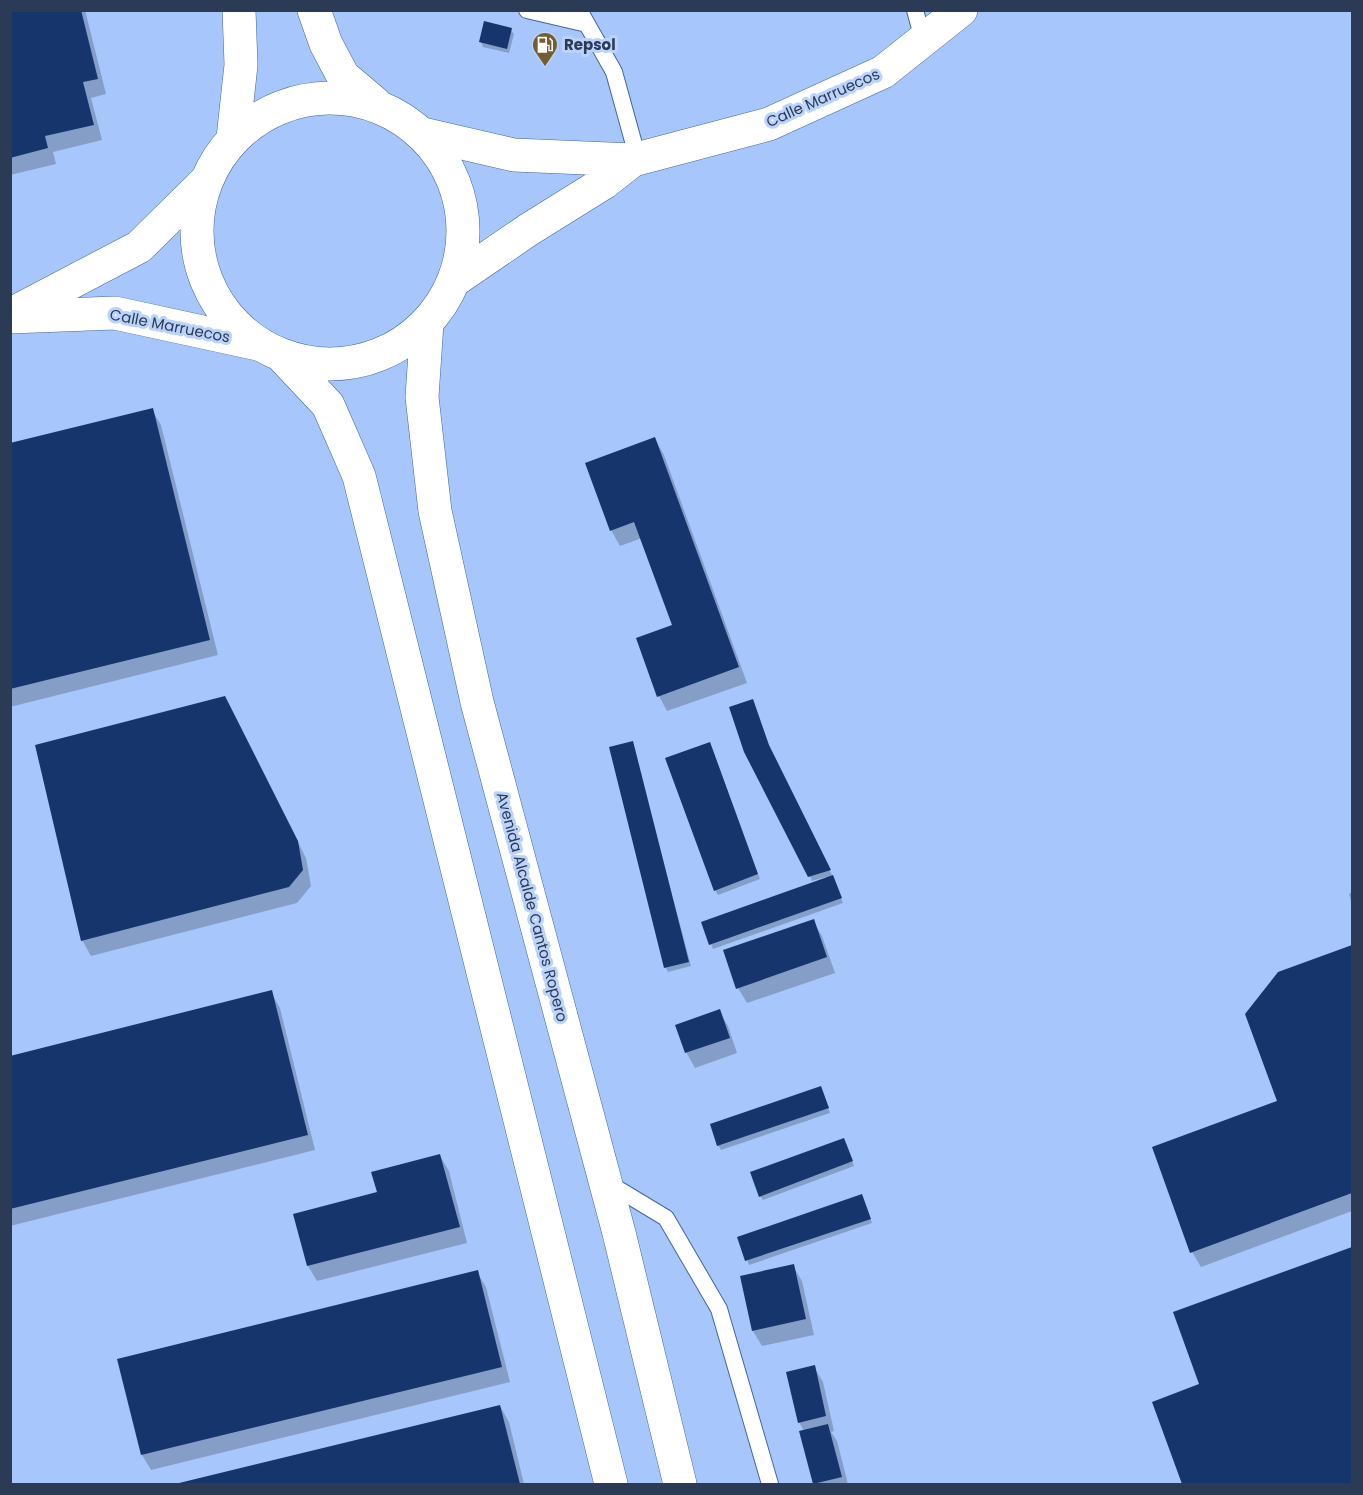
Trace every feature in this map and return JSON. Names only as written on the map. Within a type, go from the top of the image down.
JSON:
[{"type":"main road","points":[[233,138],[241,65],[239,10]]},
{"type":"main road","points":[[314,10],[326,44],[343,76],[379,106],[402,118],[423,134],[447,165],[461,202],[464,241],[455,280]]},
{"type":"main road","name":"Calle Marruecos","points":[[423,134],[514,155],[635,159],[769,124],[883,72],[919,25],[961,10]]},
{"type":"main road","points":[[379,106],[340,98],[301,100],[264,114],[233,138],[217,159],[205,183],[196,227],[202,272],[224,313],[269,350],[328,405],[360,476],[611,1485]]},
{"type":"main road","name":"Calle Marruecos","points":[[10,316],[114,313],[320,364],[359,362],[396,348],[427,323],[443,303],[455,280],[528,230],[605,182],[635,159]]},
{"type":"main road","name":"Calle Marruecos","points":[[10,316],[139,247],[205,183]]},
{"type":"main road","name":"Avenida Alcalde Cantos Ropero","points":[[427,323],[422,397],[435,511],[477,702],[605,1181],[680,1485]]},
{"type":"lane","points":[[527,10],[583,17],[614,72],[635,159]]},
{"type":"lane","points":[[605,1181],[666,1218],[719,1309],[770,1485]]},
{"type":"building","points":[[10,10],[81,10],[98,79],[83,82],[94,125],[45,136],[48,148],[10,158]]},
{"type":"building","points":[[484,21],[512,28],[507,49],[479,42]]},
{"type":"building","points":[[153,408],[210,640],[10,689],[10,443]]},
{"type":"building","points":[[655,437],[739,667],[657,697],[636,638],[672,625],[634,522],[610,531],[585,463]]},
{"type":"building","points":[[225,696],[298,841],[303,870],[289,887],[81,941],[35,745]]},
{"type":"building","points":[[753,699],[769,745],[831,870],[808,877],[744,752],[729,707]]},
{"type":"building","points":[[633,741],[689,962],[664,968],[609,747]]},
{"type":"building","points":[[710,742],[758,874],[714,891],[665,758]]},
{"type":"building","points":[[833,875],[842,898],[709,945],[701,922]]},
{"type":"building","points":[[814,919],[827,957],[736,989],[723,950]]},
{"type":"building","points":[[1352,945],[1352,1193],[1190,1253],[1152,1147],[1277,1101],[1245,1014],[1278,972]]},
{"type":"building","points":[[272,990],[308,1135],[10,1209],[10,1056]]},
{"type":"building","points":[[720,1009],[730,1038],[685,1053],[675,1025]]},
{"type":"building","points":[[821,1086],[829,1108],[717,1146],[710,1124]]},
{"type":"building","points":[[844,1138],[853,1161],[759,1197],[750,1172]]},
{"type":"building","points":[[440,1154],[460,1227],[307,1266],[293,1214],[377,1192],[371,1172]]},
{"type":"building","points":[[862,1194],[871,1219],[745,1261],[737,1237]]},
{"type":"building","points":[[1352,1247],[1352,1484],[1182,1484],[1152,1402],[1199,1384],[1173,1312]]},
{"type":"building","points":[[794,1264],[806,1319],[752,1331],[740,1276]]},
{"type":"building","points":[[478,1270],[502,1367],[141,1455],[117,1359]]},
{"type":"building","points":[[815,1365],[826,1416],[798,1423],[786,1372]]},
{"type":"building","points":[[500,1405],[520,1484],[175,1484]]},
{"type":"building","points":[[828,1424],[842,1477],[813,1484],[799,1431]]},
{"type":"place","name":"Repsol","points":[[545,68]]}]
